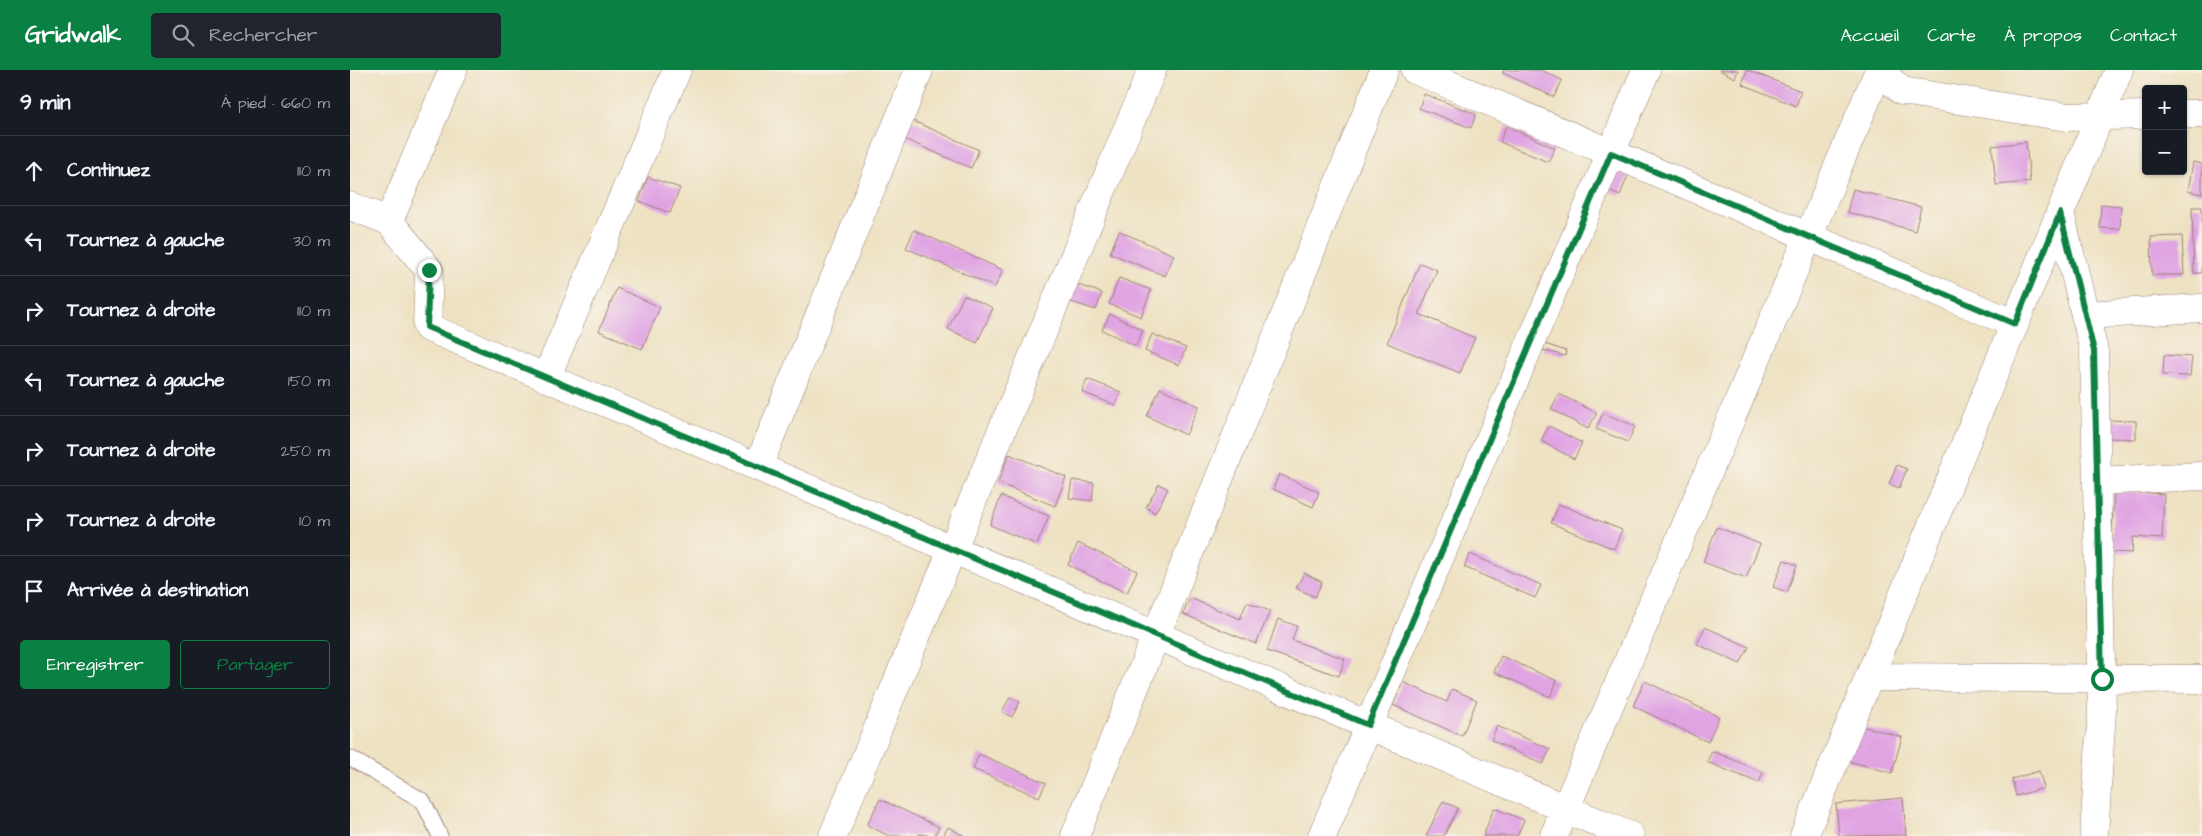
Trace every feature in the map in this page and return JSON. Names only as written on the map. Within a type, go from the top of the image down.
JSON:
[{"type":"street","points":[[390,222],[453,70]]},
{"type":"street","points":[[546,378],[677,70]]},
{"type":"street","points":[[758,467],[919,70]]},
{"type":"street","points":[[833,836],[1152,70]]},
{"type":"street","points":[[1075,836],[1384,70]]},
{"type":"street","points":[[1415,70],[2015,324]]},
{"type":"street","points":[[1322,836],[1646,70]]},
{"type":"street","points":[[1554,836],[1879,70],[1902,91],[2067,117],[2142,115]]},
{"type":"street","points":[[1804,836],[2119,70]]},
{"type":"street","points":[[2187,114],[2202,114]]},
{"type":"street","points":[[350,206],[390,222],[429,270],[427,327],[1630,836]]},
{"type":"street","points":[[2060,213],[2094,351],[2102,679],[2102,710],[2094,836]]},
{"type":"street","points":[[2085,315],[2202,308]]},
{"type":"street","points":[[2097,481],[2202,476]]},
{"type":"street","points":[[1869,677],[2202,680]]},
{"type":"lane","points":[[350,758],[423,801],[440,836]]},
{"type":"building","points":[[1504,70],[1541,70],[1562,80],[1554,97],[1503,73]]},
{"type":"building","points":[[1719,70],[1738,70],[1735,78]]},
{"type":"building","points":[[1747,70],[1801,91],[1796,106],[1742,84]]},
{"type":"building","points":[[1424,94],[1476,114],[1471,128],[1419,108]]},
{"type":"building","points":[[911,120],[979,150],[971,168],[902,138]]},
{"type":"building","points":[[1506,126],[1555,148],[1548,162],[1500,142]]},
{"type":"building","points":[[2026,142],[2030,182],[1996,185],[1992,146]]},
{"type":"building","points":[[2193,162],[2202,164],[2202,194],[2188,191]]},
{"type":"building","points":[[1615,170],[1628,175],[1620,196],[1607,190]]},
{"type":"building","points":[[648,177],[680,188],[670,213],[639,201]]},
{"type":"building","points":[[1853,189],[1921,207],[1915,231],[1847,212]]},
{"type":"building","points":[[2101,204],[2121,206],[2120,229],[2100,228]]},
{"type":"building","points":[[2192,207],[2202,207],[2202,273],[2194,273]]},
{"type":"building","points":[[914,230],[1003,270],[995,287],[906,248]]},
{"type":"building","points":[[1119,231],[1174,255],[1165,276],[1110,253]]},
{"type":"building","points":[[2182,236],[2184,275],[2152,275],[2151,237]]},
{"type":"building","points":[[1420,263],[1437,270],[1419,314],[1475,338],[1460,373],[1387,343]]},
{"type":"building","points":[[1119,278],[1151,290],[1141,317],[1109,304]]},
{"type":"building","points":[[1076,284],[1102,293],[1096,310],[1071,302]]},
{"type":"building","points":[[617,288],[660,307],[642,349],[599,331]]},
{"type":"building","points":[[964,295],[993,308],[977,343],[948,329]]},
{"type":"building","points":[[1110,314],[1143,330],[1136,346],[1102,330]]},
{"type":"building","points":[[1152,334],[1186,348],[1179,365],[1145,351]]},
{"type":"building","points":[[1545,344],[1566,351],[1565,356],[1543,350]]},
{"type":"building","points":[[2164,355],[2192,357],[2190,376],[2163,375]]},
{"type":"building","points":[[1087,379],[1121,392],[1115,405],[1082,392]]},
{"type":"building","points":[[1160,388],[1199,406],[1186,435],[1147,416]]},
{"type":"building","points":[[1559,394],[1597,413],[1588,429],[1551,409]]},
{"type":"building","points":[[1603,413],[1635,426],[1628,442],[1596,429]]},
{"type":"building","points":[[2107,420],[2136,421],[2136,439],[2107,438]]},
{"type":"building","points":[[1549,426],[1582,443],[1574,459],[1541,441]]},
{"type":"building","points":[[1009,454],[1066,477],[1055,506],[998,483]]},
{"type":"building","points":[[1897,465],[1907,469],[1899,488],[1889,484]]},
{"type":"building","points":[[1279,474],[1319,492],[1313,507],[1273,489]]},
{"type":"building","points":[[1072,480],[1094,483],[1092,501],[1069,498]]},
{"type":"building","points":[[1159,484],[1168,489],[1155,513],[1146,507]]},
{"type":"building","points":[[2114,491],[2164,494],[2162,539],[2133,537],[2132,553],[2111,552]]},
{"type":"building","points":[[1001,496],[1049,516],[1037,545],[990,525]]},
{"type":"building","points":[[1559,504],[1622,530],[1614,549],[1551,523]]},
{"type":"building","points":[[1717,527],[1760,544],[1746,578],[1703,562]]},
{"type":"building","points":[[1078,543],[1137,571],[1127,593],[1068,565]]},
{"type":"building","points":[[1470,554],[1541,585],[1535,598],[1464,567]]},
{"type":"building","points":[[1784,560],[1797,565],[1787,592],[1773,587]]},
{"type":"building","points":[[1304,573],[1322,582],[1315,597],[1296,588]]},
{"type":"building","points":[[1190,598],[1240,619],[1247,602],[1270,611],[1256,644],[1183,614]]},
{"type":"building","points":[[1278,619],[1297,626],[1292,640],[1345,659],[1339,676],[1267,651]]},
{"type":"building","points":[[1705,627],[1749,647],[1740,664],[1697,644]]},
{"type":"building","points":[[1501,656],[1557,681],[1550,697],[1494,672]]},
{"type":"building","points":[[1645,681],[1719,717],[1708,742],[1633,706]]},
{"type":"building","points":[[1403,682],[1447,702],[1452,689],[1477,700],[1462,736],[1393,705]]},
{"type":"building","points":[[1010,697],[1020,702],[1012,717],[1002,712]]},
{"type":"building","points":[[1858,725],[1902,737],[1892,773],[1848,761]]},
{"type":"building","points":[[1497,726],[1550,749],[1543,764],[1491,740]]},
{"type":"building","points":[[1712,751],[1763,772],[1759,783],[1707,762]]},
{"type":"building","points":[[979,754],[1046,783],[1039,797],[973,769]]},
{"type":"building","points":[[2039,771],[2044,788],[2016,796],[2012,779]]},
{"type":"building","points":[[1903,798],[1906,835],[1839,836],[1836,804]]},
{"type":"building","points":[[880,799],[939,827],[934,836],[919,834],[918,836],[889,836],[867,825]]},
{"type":"building","points":[[1443,801],[1458,808],[1444,836],[1426,836]]},
{"type":"building","points":[[1494,808],[1524,820],[1517,836],[1483,836]]},
{"type":"building","points":[[948,827],[964,836],[943,836]]},
{"type":"route","points":[[429,270],[427,327],[1368,725],[1611,153],[2015,324],[2060,213],[2094,351],[2102,679]]}]
